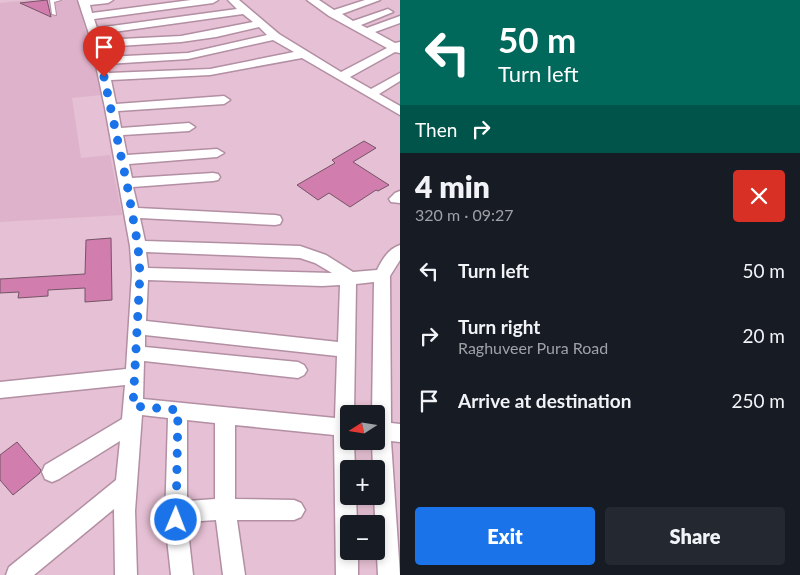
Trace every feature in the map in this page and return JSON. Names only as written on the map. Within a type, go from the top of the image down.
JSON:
[{"type":"street","points":[[89,19],[108,0]]},
{"type":"street","points":[[89,19],[213,0]]},
{"type":"street","points":[[233,0],[275,36],[341,78],[400,111]]},
{"type":"street","points":[[312,0],[333,14],[398,48]]},
{"type":"street","points":[[346,0],[356,6]]},
{"type":"street","points":[[333,14],[372,1],[400,19]]},
{"type":"street","points":[[89,19],[245,11]]},
{"type":"street","points":[[353,24],[388,12]]},
{"type":"street","points":[[89,19],[181,39],[216,34],[260,24]]},
{"type":"street","points":[[89,19],[104,77],[127,184],[138,246],[140,274],[125,486],[126,575]]},
{"type":"street","points":[[366,32],[400,19]]},
{"type":"street","points":[[100,61],[199,55],[275,36]]},
{"type":"street","points":[[341,78],[398,48]]},
{"type":"street","points":[[104,77],[210,72],[303,54]]},
{"type":"street","points":[[371,94],[400,76]]},
{"type":"street","points":[[111,108],[224,100]]},
{"type":"street","points":[[116,132],[189,127]]},
{"type":"street","points":[[122,160],[217,153]]},
{"type":"street","points":[[127,184],[213,177]]},
{"type":"street","points":[[132,213],[275,220]]},
{"type":"street","points":[[138,246],[300,252],[315,255],[329,262],[350,279]]},
{"type":"street","points":[[389,575],[382,276],[390,260],[400,251]]},
{"type":"street","points":[[140,274],[261,279],[350,279],[382,276]]},
{"type":"street","points":[[347,405],[350,279]]},
{"type":"street","points":[[136,327],[336,349]]},
{"type":"street","points":[[135,353],[298,370]]},
{"type":"street","points":[[0,390],[134,376]]},
{"type":"street","points":[[52,472],[131,416],[178,410],[340,427]]},
{"type":"street","points":[[178,410],[176,512],[182,575]]},
{"type":"street","points":[[225,414],[226,509],[234,575]]},
{"type":"street","points":[[346,450],[348,575]]},
{"type":"street","points":[[17,575],[125,486]]},
{"type":"street","points":[[176,512],[226,509],[294,510]]},
{"type":"lane","points":[[54,14],[52,1],[59,0]]},
{"type":"shaded area","points":[[29,0],[76,0],[79,6],[102,95],[72,98],[81,158],[110,155],[122,215],[0,222],[0,3]]},
{"type":"building","points":[[47,0],[51,17],[20,3]]},
{"type":"building","points":[[364,141],[376,148],[353,162],[389,185],[378,191],[376,190],[350,207],[329,193],[318,200],[297,185],[335,163],[332,160]]},
{"type":"building","points":[[111,238],[112,300],[85,302],[85,288],[48,290],[48,296],[18,298],[19,292],[0,293],[0,279],[85,274],[86,240]]},
{"type":"building","points":[[17,442],[41,470],[40,473],[13,495],[0,480],[0,455]]},
{"type":"route","points":[[104,77],[138,246],[140,274],[133,406],[178,410],[176,520]]}]
